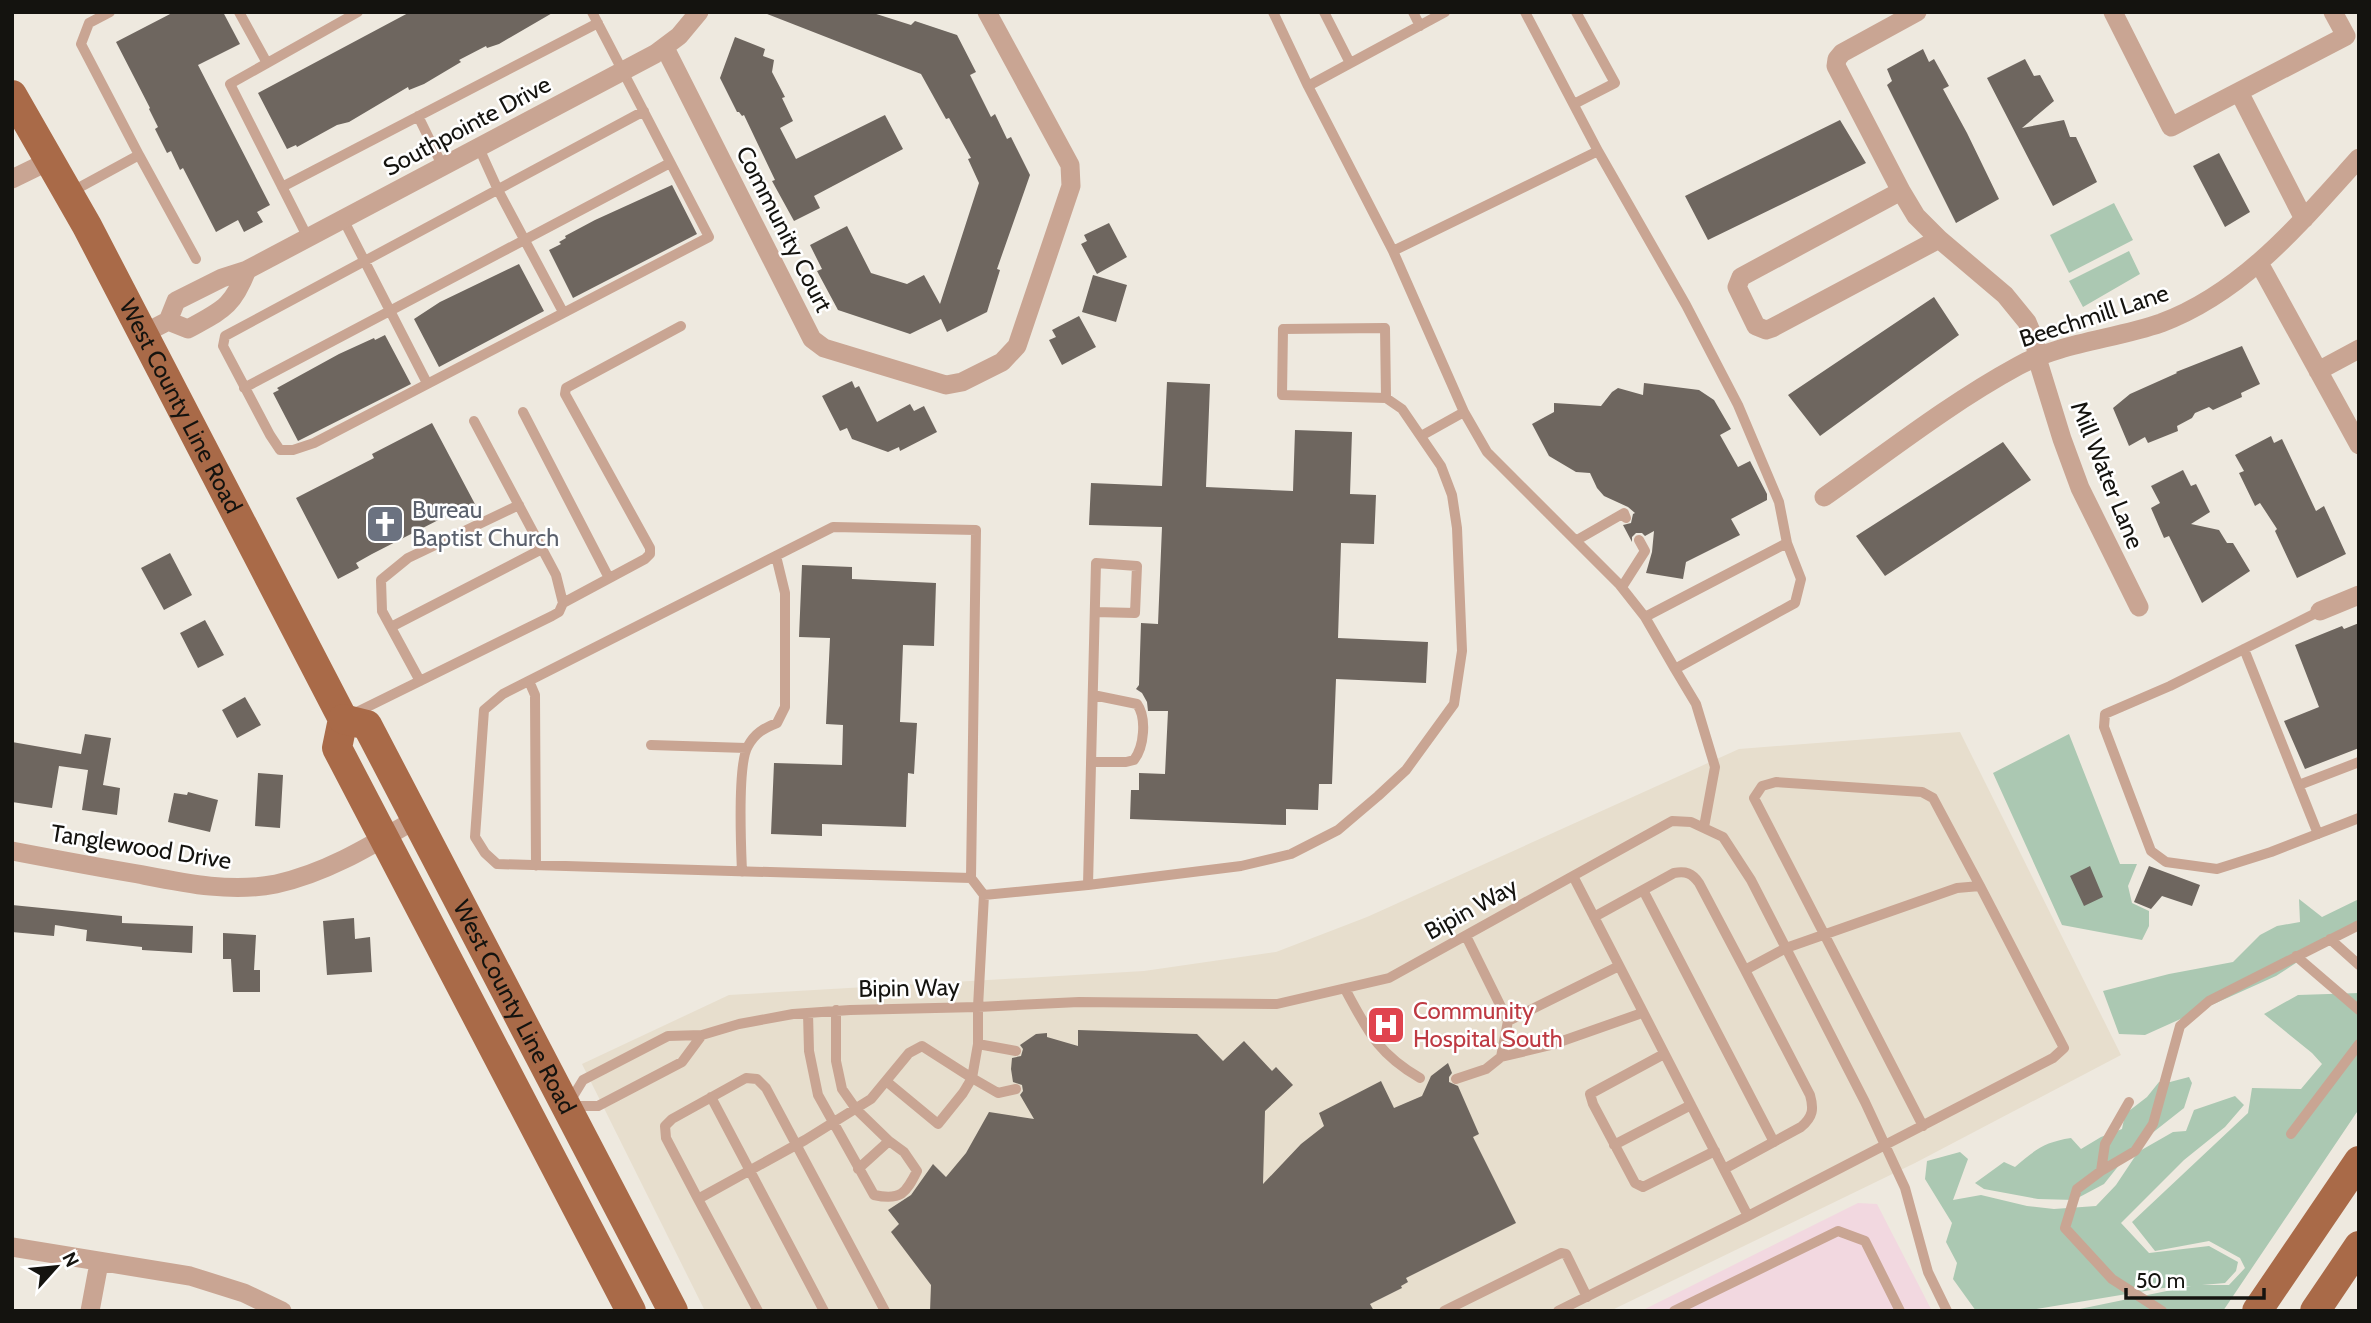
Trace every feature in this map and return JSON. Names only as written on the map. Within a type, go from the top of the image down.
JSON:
[{"type":"main road","name":"West County Line Road","points":[[12,95],[68,194],[155,328],[343,719],[337,748],[631,1311]]},
{"type":"main road","name":"West County Line Road","points":[[343,719],[367,725],[673,1311]]},
{"type":"main road","points":[[2257,1311],[2359,1161]]},
{"type":"main road","points":[[2315,1311],[2359,1246]]},
{"type":"street","name":"Southpointe Drive","points":[[155,328],[176,301],[222,278],[247,270],[624,72],[665,48],[685,30],[699,12]]},
{"type":"street","name":"Community Court","points":[[665,48],[812,339],[824,348],[935,384],[950,385],[962,382],[1002,362],[1017,346],[1071,186],[1070,165],[987,12]]},
{"type":"street","name":"Mill Water Lane","points":[[1917,12],[1842,54],[1836,62],[1916,216],[1939,239],[1982,273],[2027,322],[2035,341],[2037,358],[2062,439],[2080,488],[2139,607]]},
{"type":"street","points":[[2113,12],[2171,127],[2346,36],[2333,12]]},
{"type":"street","points":[[2239,92],[2304,219]]},
{"type":"street","name":"Beechmill Lane","points":[[1824,497],[1958,404],[2019,366],[2037,358],[2170,319],[2215,296],[2259,263],[2304,219],[2359,158]]},
{"type":"street","points":[[12,179],[51,160]]},
{"type":"street","points":[[1901,191],[1741,277],[1737,287],[1756,326],[1766,330],[1772,328],[1939,239]]},
{"type":"street","points":[[2259,263],[2359,445]]},
{"type":"street","points":[[155,328],[188,329],[220,311],[237,294],[247,270]]},
{"type":"street","points":[[2318,371],[2359,349]]},
{"type":"street","points":[[2320,611],[2359,595]]},
{"type":"street","name":"Tanglewood Drive","points":[[12,852],[191,884],[247,887],[276,884],[303,876],[348,857],[416,819]]},
{"type":"street","points":[[534,1125],[567,1106]]},
{"type":"street","points":[[12,1247],[190,1276],[244,1293],[282,1311]]},
{"type":"street","points":[[90,1311],[99,1263]]},
{"type":"lane","points":[[110,12],[89,23],[81,44],[196,259]]},
{"type":"lane","points":[[239,12],[267,63]]},
{"type":"lane","points":[[308,238],[230,84],[358,12]]},
{"type":"lane","points":[[592,12],[624,72],[709,237],[314,443],[293,450],[280,450],[223,346],[225,337],[644,111]]},
{"type":"lane","points":[[1273,12],[1308,86],[1394,251],[1464,412],[1487,452],[1622,587],[1645,617],[1696,704],[1715,767],[1704,827],[1723,837],[1751,880],[1786,948],[1905,1188],[1928,1272],[1947,1311]]},
{"type":"lane","points":[[1324,12],[1350,63]]},
{"type":"lane","points":[[1413,12],[1420,26]]},
{"type":"lane","points":[[1308,86],[1446,12]]},
{"type":"lane","points":[[1525,12],[1738,405],[1779,502],[1787,543],[1801,579],[1795,603],[1675,669]]},
{"type":"lane","points":[[1574,104],[1615,83],[1576,12]]},
{"type":"lane","points":[[282,187],[598,23]]},
{"type":"lane","points":[[418,116],[443,166]]},
{"type":"lane","points":[[479,148],[498,190],[563,312]]},
{"type":"lane","points":[[1394,251],[1598,151]]},
{"type":"lane","points":[[68,194],[139,155]]},
{"type":"lane","points":[[244,388],[670,163]]},
{"type":"lane","points":[[343,219],[427,383]]},
{"type":"lane","points":[[343,719],[552,616],[559,612],[563,603],[650,554],[650,548],[565,394],[566,388],[681,326]]},
{"type":"lane","points":[[984,895],[1088,886],[1241,866],[1291,854],[1338,831],[1406,769],[1454,704],[1462,651],[1457,528],[1452,495],[1441,466],[1421,436],[1402,409],[1386,398],[1282,395],[1283,329],[1385,328],[1386,398]]},
{"type":"lane","points":[[523,412],[609,578]]},
{"type":"lane","points":[[1421,436],[1464,412]]},
{"type":"lane","points":[[474,421],[556,575],[563,603]]},
{"type":"lane","points":[[420,681],[382,611],[381,580],[408,558],[519,505]]},
{"type":"lane","points":[[1577,540],[1624,513],[1626,518]]},
{"type":"lane","points":[[886,1081],[938,1124],[972,1078],[978,1044],[984,895],[971,878],[975,530],[833,527],[503,694],[484,709],[475,837],[485,853],[497,864],[971,878]]},
{"type":"lane","points":[[1622,587],[1645,551],[1639,540]]},
{"type":"lane","points":[[1645,617],[1787,543]]},
{"type":"lane","points":[[391,628],[542,549]]},
{"type":"lane","points":[[742,872],[740,809],[746,748],[760,730],[777,723],[785,707],[785,593],[776,556]]},
{"type":"lane","points":[[1088,886],[1096,563],[1137,566],[1135,613],[1095,612]]},
{"type":"lane","points":[[2320,611],[2105,715],[2104,727],[2151,851],[2166,862],[2217,869],[2271,852],[2359,818]]},
{"type":"lane","points":[[2244,649],[2318,834]]},
{"type":"lane","points":[[529,681],[535,695],[536,866]]},
{"type":"lane","points":[[1091,762],[1134,760],[1142,745],[1143,718],[1137,705],[1093,695]]},
{"type":"lane","points":[[651,745],[746,748]]},
{"type":"lane","points":[[2299,785],[2359,762]]},
{"type":"lane","points":[[1558,1311],[1885,1146],[2053,1058],[2064,1048],[1933,798],[1922,792],[1776,782],[1762,786],[1754,798],[1923,1126]]},
{"type":"lane","name":"Bipin Way","points":[[567,1106],[583,1080],[668,1036],[702,1035],[764,1018],[836,1010],[1079,1002],[1276,1004],[1345,989],[1389,978],[1672,821],[1691,822],[1704,827]]},
{"type":"lane","points":[[1594,917],[1674,873],[1684,871],[1693,874],[1810,1095],[1813,1107],[1810,1119],[1801,1127],[1724,1169]]},
{"type":"lane","points":[[1573,876],[1748,1216]]},
{"type":"lane","points":[[1745,970],[1786,948],[1824,934],[1957,888],[1980,886]]},
{"type":"lane","points":[[1643,890],[1774,1142]]},
{"type":"lane","points":[[2162,1311],[2112,1279],[2065,1228],[2077,1189],[2101,1171],[2135,1152],[2153,1124],[2180,1026],[2209,1001],[2358,927]]},
{"type":"lane","points":[[1466,936],[1508,1021],[1501,1057]]},
{"type":"lane","points":[[2330,939],[2359,965]]},
{"type":"lane","points":[[2296,957],[2359,1010]]},
{"type":"lane","points":[[1508,1021],[1619,966]]},
{"type":"lane","points":[[1345,989],[1373,1039],[1396,1064],[1420,1078]]},
{"type":"lane","points":[[808,1013],[809,1051],[818,1095],[874,1195],[891,1199],[907,1191],[917,1171],[904,1152],[856,1109],[842,1089],[836,1062],[836,1010]]},
{"type":"lane","points":[[1456,1079],[1486,1069],[1501,1057],[1551,1045],[1642,1013]]},
{"type":"lane","points":[[567,1106],[598,1106],[682,1062],[702,1035]]},
{"type":"lane","points":[[978,1044],[1016,1051]]},
{"type":"lane","points":[[2291,1134],[2359,1044]]},
{"type":"lane","points":[[698,1199],[796,1145],[871,1099],[909,1053],[922,1046],[998,1093],[1016,1089]]},
{"type":"lane","points":[[1664,1054],[1590,1094],[1634,1183],[1643,1187],[1715,1151]]},
{"type":"lane","points":[[758,1311],[666,1138],[665,1126],[672,1119],[746,1079],[757,1079],[766,1088],[885,1311]]},
{"type":"lane","points":[[711,1097],[824,1311]]},
{"type":"lane","points":[[2101,1171],[2105,1144],[2129,1102]]},
{"type":"lane","points":[[1615,1145],[1691,1105]]},
{"type":"lane","points":[[858,1169],[889,1141]]},
{"type":"lane","points":[[1674,1311],[1838,1231],[1865,1241],[1900,1311]]},
{"type":"lane","points":[[1444,1311],[1561,1253],[1566,1254],[1587,1297]]},
{"type":"shaded area","name":"Community Hospital South","points":[[1960,732],[2121,1055],[1915,1163],[1610,1311],[705,1311],[582,1064],[729,995],[1144,971],[1276,952],[1367,917],[1739,749]]},
{"type":"shaded area","points":[[1858,1203],[1877,1204],[1932,1311],[1641,1311]]},
{"type":"green space","points":[[2114,203],[2133,240],[2069,273],[2050,235]]},
{"type":"green space","points":[[2129,251],[2140,274],[2083,307],[2069,281]]},
{"type":"green space","points":[[2069,734],[2120,864],[2137,864],[2128,886],[2132,903],[2149,911],[2149,926],[2142,940],[2062,925],[1993,773]]},
{"type":"green space","points":[[2299,899],[2322,917],[2359,899],[2359,928],[2331,940],[2276,976],[2145,1035],[2119,1034],[2103,991],[2169,974],[2233,962],[2260,935],[2277,926],[2300,922]]},
{"type":"green space","points":[[2359,993],[2359,1109],[2223,1311],[2070,1311],[2191,1286],[2163,1288],[2024,1311],[1976,1311],[1953,1279],[1957,1263],[1946,1242],[1952,1223],[1925,1179],[1927,1161],[1960,1152],[1968,1159],[1953,1200],[1981,1195],[2027,1206],[2054,1209],[2096,1206],[2116,1185],[2138,1152],[2173,1132],[2186,1131],[2194,1110],[2235,1096],[2244,1105],[2225,1127],[2184,1160],[2121,1223],[2149,1253],[2209,1246],[2238,1262],[2236,1271],[2225,1283],[2202,1285],[2229,1285],[2245,1268],[2240,1258],[2209,1241],[2155,1251],[2132,1222],[2248,1113],[2252,1088],[2301,1089],[2322,1064],[2264,1014],[2298,995]]},
{"type":"green space","points":[[2189,1077],[2192,1083],[2184,1108],[2132,1149],[2104,1184],[2074,1200],[2038,1199],[1984,1189],[1975,1183],[2004,1162],[2015,1167],[2047,1144],[2071,1138],[2081,1149],[2122,1129],[2125,1114],[2147,1097],[2159,1082]]},
{"type":"building","points":[[174,12],[223,12],[240,44],[198,65],[270,205],[257,212],[263,222],[244,232],[238,220],[216,232],[183,168],[180,170],[171,151],[167,153],[155,129],[158,127],[150,108],[116,42]]},
{"type":"building","points":[[410,12],[554,12],[499,44],[487,48],[486,46],[459,60],[461,62],[424,84],[409,90],[408,87],[349,122],[337,125],[297,147],[296,145],[287,149],[258,93]]},
{"type":"building","points":[[762,12],[870,12],[911,25],[915,21],[957,35],[976,72],[970,75],[991,117],[995,114],[1007,139],[1011,137],[1030,175],[997,269],[1000,270],[987,312],[947,332],[941,319],[910,334],[838,310],[817,271],[822,269],[810,245],[847,226],[871,273],[907,284],[924,275],[940,304],[979,183],[968,159],[971,158],[921,74]]},
{"type":"building","points":[[735,37],[765,49],[763,56],[774,60],[772,72],[785,97],[782,98],[793,121],[780,128],[796,159],[885,115],[903,149],[814,196],[820,208],[794,221],[772,181],[775,180],[744,115],[737,112],[720,78]]},
{"type":"building","points":[[1923,49],[1929,62],[1934,59],[1949,86],[1943,89],[1999,199],[1956,223],[1887,85],[1892,81],[1887,69]]},
{"type":"building","points":[[2025,59],[2034,76],[2040,75],[2054,101],[2022,128],[2064,120],[2070,137],[2076,137],[2097,182],[2053,206],[1987,78]]},
{"type":"building","points":[[1840,120],[1866,163],[1708,240],[1685,196]]},
{"type":"building","points":[[2219,153],[2250,212],[2225,227],[2193,166]]},
{"type":"building","points":[[672,185],[697,234],[573,298],[549,250],[561,244],[559,242],[566,238],[565,236],[595,220]]},
{"type":"building","points":[[1109,223],[1127,257],[1097,274],[1081,244],[1087,241],[1084,235]]},
{"type":"building","points":[[519,264],[544,311],[439,367],[414,319],[440,302]]},
{"type":"building","points":[[1093,275],[1127,285],[1116,322],[1082,312]]},
{"type":"building","points":[[1934,297],[1959,335],[1820,436],[1788,395]]},
{"type":"building","points":[[1079,316],[1096,347],[1062,365],[1049,340],[1056,337],[1052,330]]},
{"type":"building","points":[[385,335],[411,384],[298,441],[273,393],[279,390],[277,388],[339,354]]},
{"type":"building","points":[[2242,346],[2260,384],[2241,393],[2242,397],[2213,410],[2209,407],[2195,413],[2192,418],[2177,426],[2178,431],[2148,443],[2145,437],[2129,446],[2113,408],[2130,394],[2176,372]]},
{"type":"building","points":[[852,381],[855,388],[859,386],[877,422],[910,404],[914,411],[924,406],[937,432],[900,451],[899,447],[888,452],[852,439],[847,428],[840,431],[822,396]]},
{"type":"building","points":[[1167,382],[1210,384],[1206,487],[1293,491],[1295,430],[1352,432],[1350,494],[1376,495],[1374,544],[1341,543],[1338,638],[1428,642],[1426,683],[1336,679],[1332,784],[1319,784],[1318,810],[1286,809],[1286,825],[1130,819],[1131,790],[1139,790],[1139,773],[1165,774],[1168,711],[1148,711],[1147,702],[1136,689],[1139,685],[1141,623],[1158,624],[1162,527],[1089,525],[1091,483],[1162,486]]},
{"type":"building","points":[[1644,383],[1699,390],[1714,400],[1731,429],[1720,435],[1738,467],[1750,461],[1767,494],[1767,500],[1731,519],[1740,535],[1686,562],[1683,579],[1646,573],[1654,531],[1645,536],[1636,533],[1632,542],[1623,525],[1631,523],[1635,513],[1604,496],[1590,473],[1576,472],[1549,456],[1532,424],[1554,412],[1554,403],[1601,406],[1618,388],[1643,395]]},
{"type":"building","points":[[432,423],[476,506],[455,517],[452,513],[372,554],[356,563],[359,568],[338,579],[296,498],[374,458],[372,454]]},
{"type":"building","points":[[2271,436],[2274,443],[2282,439],[2316,511],[2324,506],[2346,554],[2297,578],[2275,531],[2277,529],[2260,503],[2255,506],[2239,473],[2244,471],[2235,455]]},
{"type":"building","points":[[2003,442],[2031,480],[1885,576],[1856,536]]},
{"type":"building","points":[[2183,470],[2191,486],[2196,484],[2210,512],[2191,524],[2219,530],[2227,543],[2233,543],[2250,571],[2202,603],[2169,536],[2164,538],[2151,508],[2160,503],[2151,486]]},
{"type":"building","points":[[170,553],[192,595],[164,610],[141,568]]},
{"type":"building","points":[[802,565],[852,567],[852,579],[936,583],[934,646],[903,645],[900,722],[917,723],[914,774],[908,773],[906,827],[822,824],[822,836],[771,834],[774,763],[842,765],[843,725],[826,724],[830,638],[799,637]]},
{"type":"building","points":[[205,620],[224,655],[198,668],[180,633]]},
{"type":"building","points":[[2359,623],[2359,748],[2305,769],[2284,721],[2319,707],[2295,645],[2342,626],[2344,629]]},
{"type":"building","points":[[245,697],[261,725],[237,738],[222,710]]},
{"type":"building","points":[[85,734],[111,738],[103,785],[120,788],[117,815],[82,810],[88,770],[59,766],[52,808],[12,802],[12,742],[81,754]]},
{"type":"building","points":[[258,773],[283,775],[280,828],[255,826]]},
{"type":"building","points":[[188,792],[218,800],[210,832],[168,822],[174,793],[187,795]]},
{"type":"building","points":[[2090,866],[2103,897],[2084,906],[2070,876]]},
{"type":"building","points":[[2149,866],[2200,885],[2192,906],[2162,896],[2151,909],[2134,902]]},
{"type":"building","points":[[12,905],[122,916],[122,923],[193,926],[192,953],[142,950],[142,947],[86,941],[87,930],[55,925],[54,936],[12,932]]},
{"type":"building","points":[[354,918],[355,939],[370,937],[372,972],[327,975],[323,921]]},
{"type":"building","points":[[223,933],[256,935],[254,970],[260,970],[260,992],[233,992],[231,959],[223,959]]},
{"type":"building","points":[[1078,1030],[1197,1034],[1223,1061],[1244,1041],[1272,1071],[1276,1067],[1293,1085],[1265,1111],[1263,1184],[1301,1144],[1324,1126],[1319,1113],[1381,1081],[1394,1108],[1422,1096],[1431,1076],[1448,1063],[1452,1073],[1449,1082],[1458,1086],[1479,1134],[1473,1137],[1516,1223],[1406,1278],[1408,1282],[1401,1286],[1402,1288],[1370,1304],[1374,1311],[930,1311],[931,1285],[891,1232],[899,1224],[888,1210],[911,1195],[933,1164],[946,1177],[966,1153],[989,1112],[1034,1119],[1020,1095],[1023,1091],[1022,1085],[1013,1082],[1012,1058],[1021,1056],[1023,1049],[1020,1045],[1036,1034],[1047,1033],[1047,1037],[1078,1046]]},
{"type":"place","name":"Bureau Baptist Church","points":[[385,524]]},
{"type":"place","name":"Community Hospital South","points":[[1386,1025]]}]
